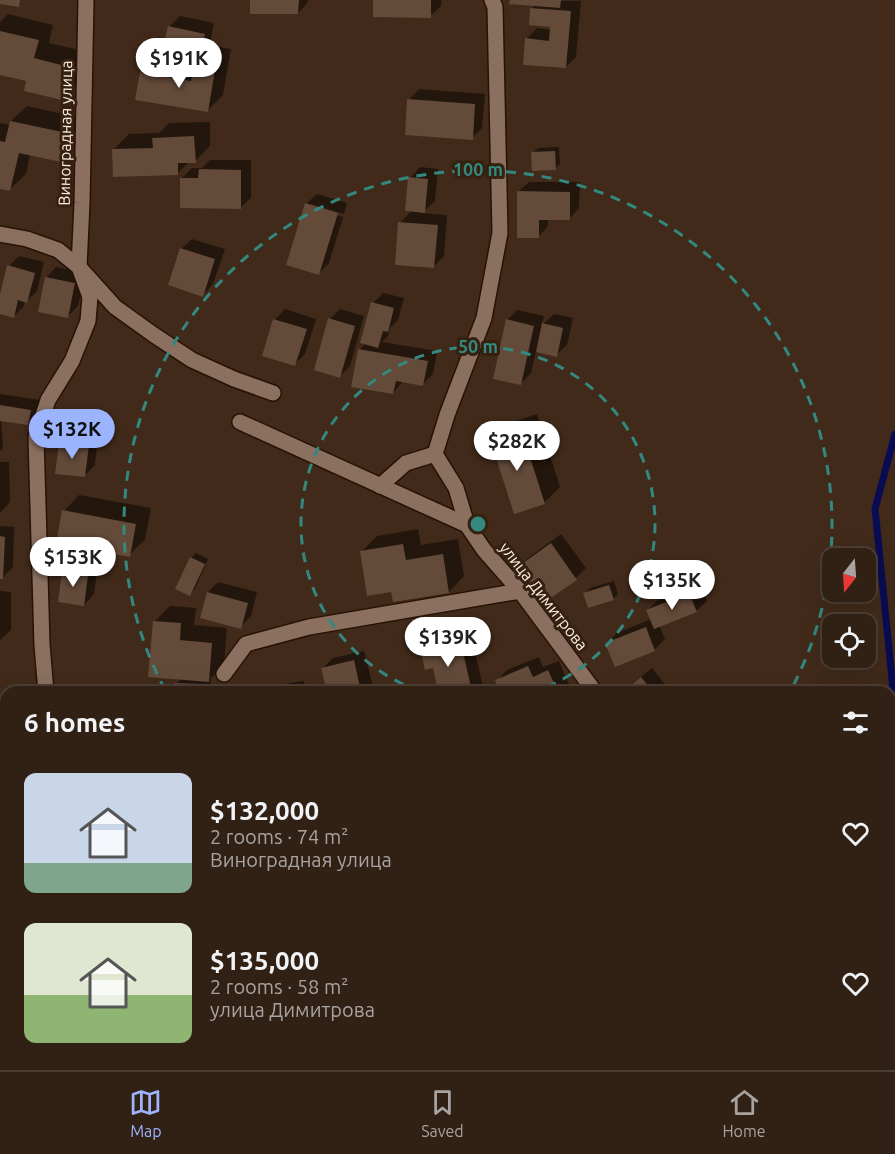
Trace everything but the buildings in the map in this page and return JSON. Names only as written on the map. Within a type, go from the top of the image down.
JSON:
[{"type":"street","name":"Виноградная улица","points":[[45,686],[42,645],[36,437],[48,400],[72,361],[88,321],[90,297],[79,267],[86,0]]},
{"type":"street","points":[[380,486],[406,463],[435,454],[447,415],[484,318],[500,234],[495,7],[492,0]]},
{"type":"street","points":[[0,234],[27,239],[58,250],[79,267],[115,307],[154,335],[192,360],[273,393]]},
{"type":"street","points":[[240,422],[468,525]]},
{"type":"street","name":"улица Димитрова","points":[[435,454],[456,488],[468,525],[484,550],[520,591],[591,686]]},
{"type":"street","points":[[224,674],[246,644],[309,627],[520,591]]},
{"type":"waterway","points":[[893,686],[875,509],[895,434]]}]
